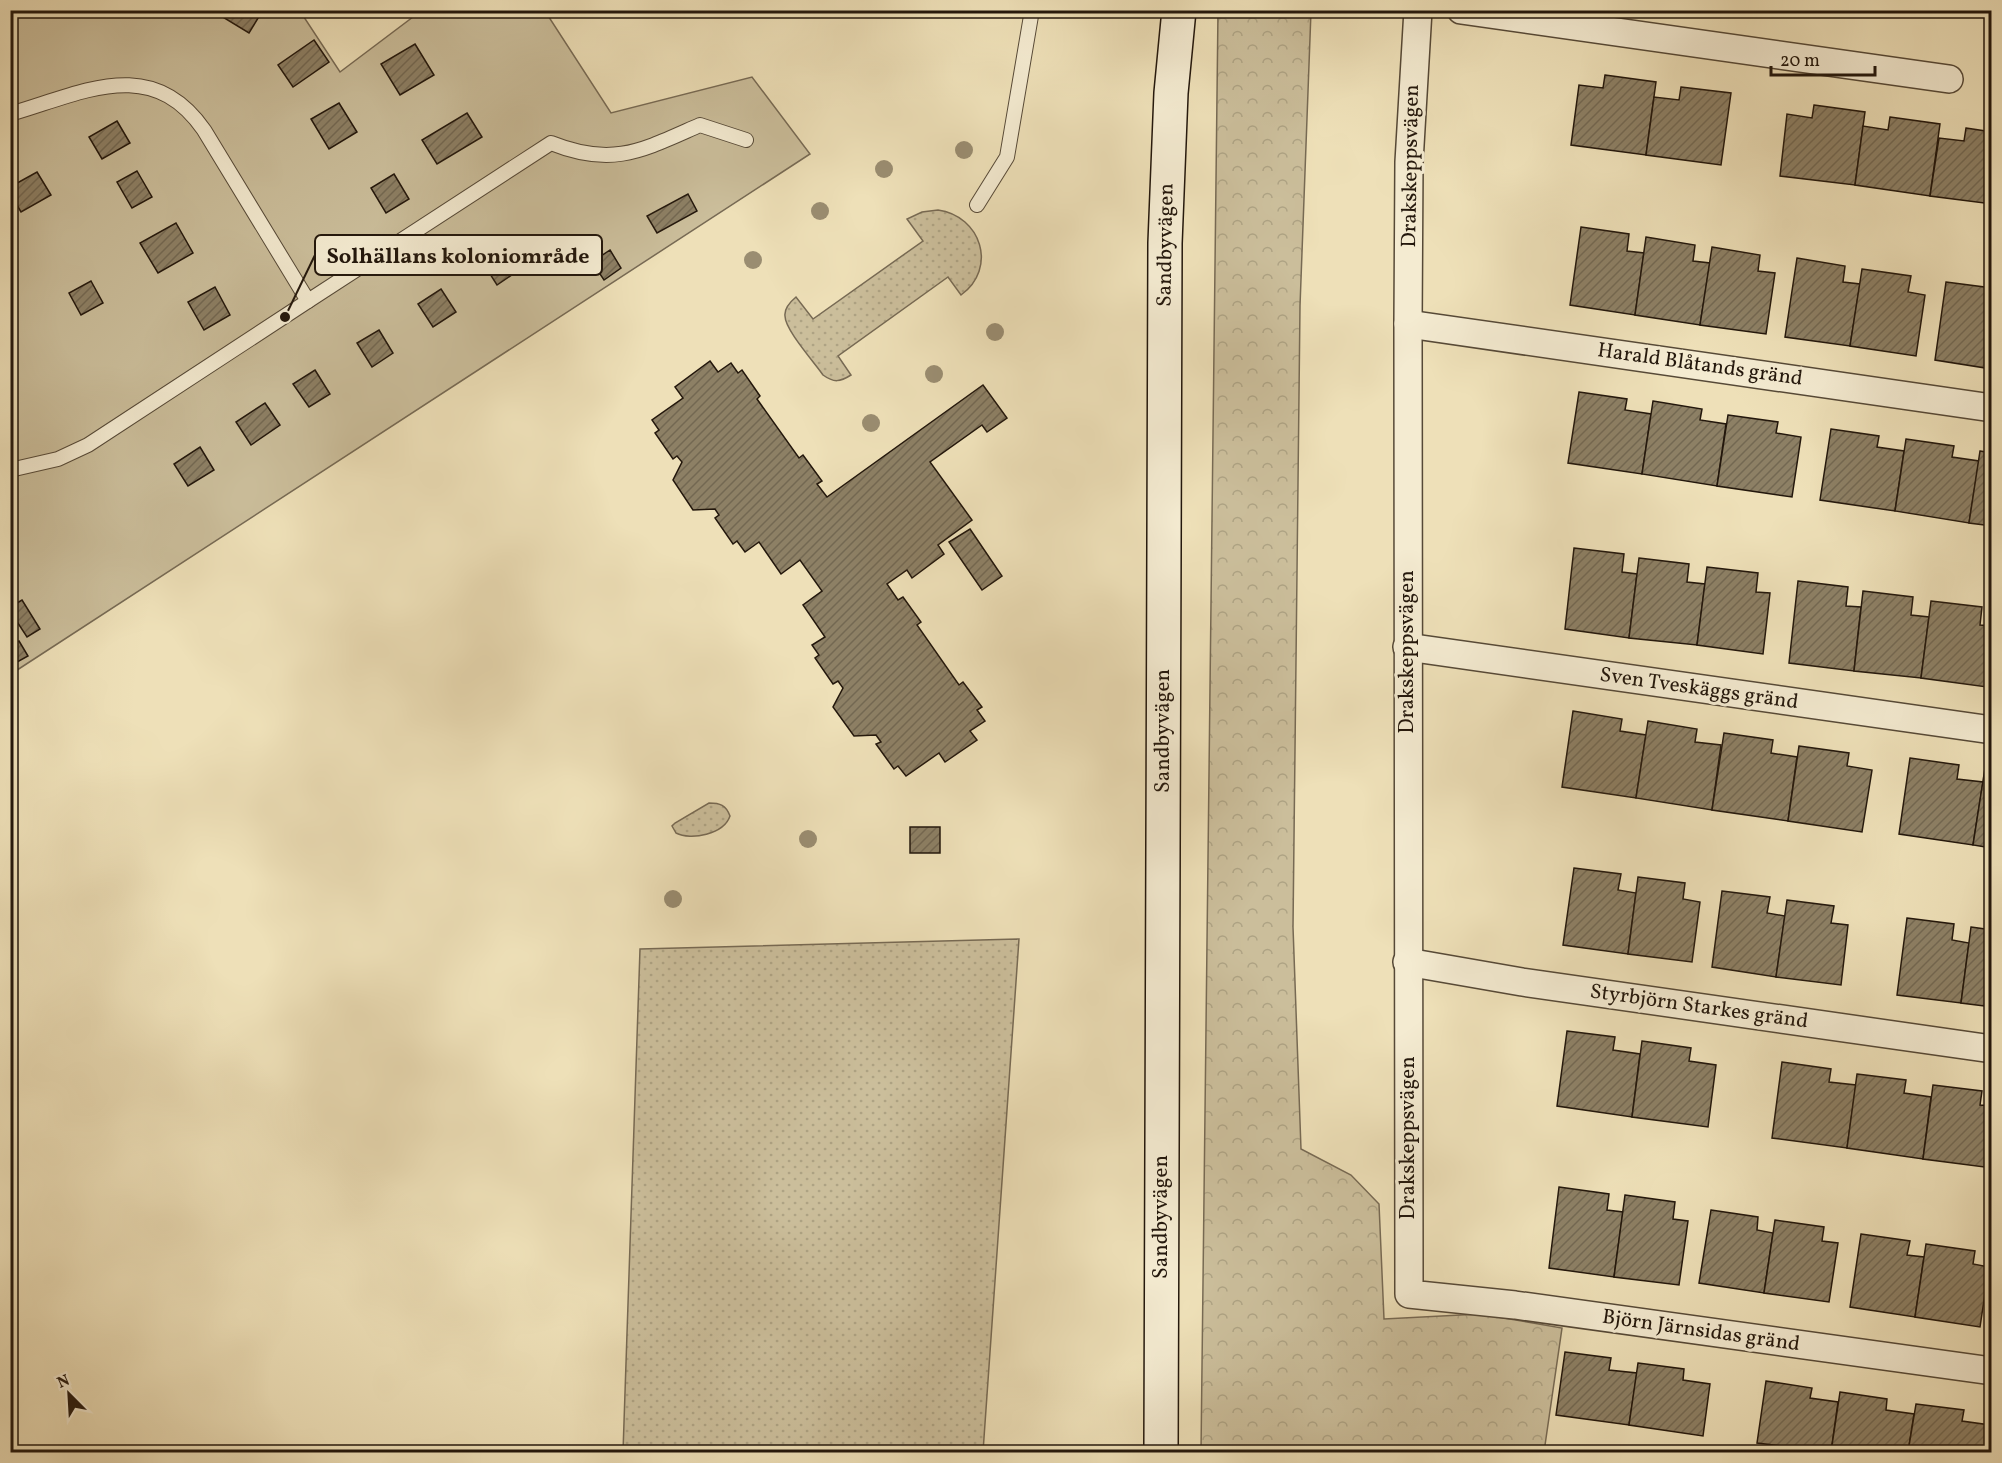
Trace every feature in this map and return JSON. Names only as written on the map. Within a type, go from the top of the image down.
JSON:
[{"type":"main road","name":"Sandbyvägen","points":[[1161,1452],[1165,243],[1172,93],[1179,10]]},
{"type":"street","name":"Drakskeppsvägen","points":[[1409,1294],[1407,647],[1409,162],[1418,10]]},
{"type":"street","points":[[1461,10],[1950,79]]},
{"type":"street","name":"Harald Blåtands gränd","points":[[1408,324],[1992,408]]},
{"type":"street","name":"Sven Tveskäggs gränd","points":[[1407,647],[1992,730]]},
{"type":"street","name":"Styrbjörn Starkes gränd","points":[[1407,962],[1522,982],[1992,1049]]},
{"type":"street","name":"Björn Järnsidas gränd","points":[[1409,1294],[1526,1306],[1992,1371]]},
{"type":"lane","points":[[977,205],[1007,157],[1017,115],[1032,10]]},
{"type":"lane","points":[[10,114],[89,91],[126,85],[147,86],[176,98],[189,109],[204,130],[308,301]]},
{"type":"lane","points":[[10,470],[58,459],[80,450],[551,142],[580,153],[614,155],[633,153],[700,124],[747,140]]},
{"type":"green space","points":[[11,11],[300,11],[340,72],[421,11],[545,11],[611,113],[752,77],[810,154],[11,674]]},
{"type":"green space","points":[[1218,11],[1311,11],[1300,306],[1293,927],[1301,1149],[1351,1175],[1379,1204],[1384,1319],[1480,1314],[1562,1328],[1544,1452],[1201,1452]]},
{"type":"green space","points":[[938,210],[953,214],[965,222],[974,232],[980,245],[979,271],[972,284],[961,295],[948,277],[838,356],[851,375],[837,381],[823,375],[786,322],[785,310],[788,305],[796,297],[813,319],[923,241],[907,219],[922,212]]},
{"type":"green space","points":[[709,803],[722,805],[727,809],[730,816],[727,822],[714,831],[698,836],[676,833],[672,826],[675,823]]},
{"type":"green space","points":[[1019,939],[983,1452],[623,1452],[640,949]]},
{"type":"building","points":[[224,10],[263,10],[249,33],[221,16]]},
{"type":"building","points":[[314,40],[329,62],[293,87],[278,65]]},
{"type":"building","points":[[415,44],[434,75],[400,95],[381,64]]},
{"type":"building","points":[[1605,75],[1656,82],[1646,155],[1571,145],[1579,85],[1603,88]]},
{"type":"building","points":[[1681,87],[1731,93],[1721,165],[1646,155],[1654,97],[1679,100]]},
{"type":"building","points":[[339,103],[357,132],[329,149],[311,119]]},
{"type":"building","points":[[1814,105],[1865,112],[1855,185],[1780,176],[1787,114],[1812,118]]},
{"type":"building","points":[[467,113],[482,137],[437,164],[422,140]]},
{"type":"building","points":[[1890,117],[1940,124],[1930,196],[1855,185],[1863,126],[1888,130]]},
{"type":"building","points":[[117,121],[130,143],[102,159],[89,137]]},
{"type":"building","points":[[1966,128],[1992,132],[1992,204],[1930,196],[1939,138],[1964,141]]},
{"type":"building","points":[[137,171],[152,197],[132,208],[117,182]]},
{"type":"building","points":[[37,172],[51,195],[21,212],[10,193],[10,187]]},
{"type":"building","points":[[394,174],[409,199],[386,213],[371,188]]},
{"type":"building","points":[[688,194],[697,211],[657,233],[647,216]]},
{"type":"building","points":[[176,223],[193,253],[158,273],[140,243]]},
{"type":"building","points":[[1581,227],[1629,234],[1627,251],[1644,253],[1635,315],[1570,305]]},
{"type":"building","points":[[1646,237],[1695,245],[1693,261],[1710,263],[1700,325],[1635,315]]},
{"type":"building","points":[[1712,247],[1760,255],[1758,271],[1775,273],[1766,334],[1700,325]]},
{"type":"building","points":[[505,248],[519,270],[497,285],[483,263]]},
{"type":"building","points":[[610,250],[621,268],[604,280],[592,262]]},
{"type":"building","points":[[1797,258],[1845,266],[1843,282],[1860,284],[1850,346],[1785,337]]},
{"type":"building","points":[[1862,269],[1911,276],[1908,292],[1925,295],[1916,356],[1850,346]]},
{"type":"building","points":[[91,281],[103,303],[81,315],[69,293]]},
{"type":"building","points":[[1946,282],[1992,288],[1992,369],[1935,360]]},
{"type":"building","points":[[215,287],[230,315],[204,330],[188,302]]},
{"type":"building","points":[[441,289],[456,312],[433,327],[418,304]]},
{"type":"building","points":[[379,330],[393,353],[372,367],[357,343]]},
{"type":"building","points":[[710,361],[718,372],[731,363],[738,373],[742,370],[760,396],[757,399],[799,458],[803,455],[822,481],[817,484],[827,497],[983,385],[1007,418],[987,432],[982,425],[930,462],[972,520],[938,545],[944,554],[912,578],[907,570],[887,584],[898,600],[903,597],[921,622],[917,625],[959,685],[963,682],[982,707],[977,710],[985,721],[970,731],[977,740],[945,762],[939,753],[906,776],[898,766],[894,769],[876,744],[881,742],[876,735],[854,736],[833,707],[843,688],[838,681],[833,684],[815,658],[819,655],[812,645],[825,637],[803,605],[822,591],[800,560],[781,574],[759,542],[745,552],[737,541],[733,544],[715,518],[719,515],[715,509],[693,510],[673,480],[682,462],[677,456],[673,459],[655,433],[659,430],[652,420],[683,398],[675,387]]},
{"type":"building","points":[[315,370],[330,394],[309,407],[293,384]]},
{"type":"building","points":[[1579,392],[1627,399],[1625,410],[1651,414],[1642,474],[1568,463]]},
{"type":"building","points":[[1653,401],[1702,409],[1700,420],[1726,424],[1717,486],[1642,474]]},
{"type":"building","points":[[265,403],[280,425],[251,445],[236,422]]},
{"type":"building","points":[[1728,415],[1778,422],[1776,433],[1801,437],[1792,497],[1717,486]]},
{"type":"building","points":[[1831,429],[1879,436],[1877,447],[1904,451],[1895,511],[1820,500]]},
{"type":"building","points":[[1906,439],[1954,446],[1952,457],[1979,461],[1969,523],[1895,511]]},
{"type":"building","points":[[200,447],[214,470],[188,486],[174,464]]},
{"type":"building","points":[[1980,451],[1992,453],[1992,526],[1969,523]]},
{"type":"building","points":[[970,529],[1002,576],[982,590],[949,542]]},
{"type":"building","points":[[1574,548],[1624,554],[1622,572],[1637,574],[1629,638],[1565,629]]},
{"type":"building","points":[[1639,558],[1689,564],[1687,582],[1705,584],[1697,645],[1629,638]]},
{"type":"building","points":[[1707,567],[1758,573],[1756,592],[1770,593],[1763,654],[1697,645]]},
{"type":"building","points":[[1798,581],[1848,587],[1846,606],[1861,607],[1854,671],[1789,663]]},
{"type":"building","points":[[1863,591],[1913,597],[1911,615],[1929,617],[1921,678],[1854,671]]},
{"type":"building","points":[[22,600],[40,629],[27,637],[10,611],[10,607]]},
{"type":"building","points":[[1931,601],[1982,607],[1980,625],[1992,626],[1987,687],[1921,678]]},
{"type":"building","points":[[19,641],[28,656],[10,666],[10,646]]},
{"type":"building","points":[[1573,711],[1622,719],[1620,731],[1646,735],[1636,798],[1562,787]]},
{"type":"building","points":[[1648,721],[1697,729],[1695,742],[1721,745],[1712,810],[1636,798]]},
{"type":"building","points":[[1724,733],[1773,740],[1771,753],[1797,757],[1788,821],[1712,810]]},
{"type":"building","points":[[1799,746],[1849,753],[1847,766],[1872,770],[1862,832],[1788,821]]},
{"type":"building","points":[[1910,758],[1959,765],[1957,779],[1983,782],[1973,845],[1899,834]]},
{"type":"building","points":[[1985,768],[1992,769],[1992,848],[1973,845]]},
{"type":"building","points":[[910,827],[940,827],[940,853],[910,853]]},
{"type":"building","points":[[1574,868],[1621,874],[1618,890],[1636,893],[1628,954],[1563,945]]},
{"type":"building","points":[[1638,877],[1685,883],[1683,899],[1700,902],[1692,962],[1628,954]]},
{"type":"building","points":[[1722,891],[1770,897],[1767,913],[1785,916],[1776,977],[1712,967]]},
{"type":"building","points":[[1787,900],[1834,906],[1831,923],[1848,925],[1841,985],[1776,977]]},
{"type":"building","points":[[1907,918],[1954,924],[1952,940],[1969,943],[1961,1003],[1897,995]]},
{"type":"building","points":[[1971,927],[1992,930],[1992,1007],[1961,1003]]},
{"type":"building","points":[[1567,1031],[1615,1037],[1613,1050],[1640,1054],[1632,1117],[1557,1106]]},
{"type":"building","points":[[1642,1041],[1691,1048],[1689,1061],[1716,1065],[1708,1127],[1632,1117]]},
{"type":"building","points":[[1782,1062],[1831,1069],[1829,1082],[1856,1085],[1847,1148],[1772,1138]]},
{"type":"building","points":[[1857,1074],[1906,1080],[1904,1093],[1931,1097],[1923,1159],[1847,1148]]},
{"type":"building","points":[[1933,1085],[1982,1091],[1980,1105],[1992,1106],[1992,1168],[1923,1159]]},
{"type":"building","points":[[1559,1187],[1609,1194],[1607,1210],[1623,1212],[1614,1277],[1549,1268]]},
{"type":"building","points":[[1625,1195],[1675,1202],[1673,1219],[1688,1221],[1679,1285],[1614,1277]]},
{"type":"building","points":[[1711,1210],[1758,1217],[1757,1230],[1773,1233],[1764,1293],[1699,1283]]},
{"type":"building","points":[[1775,1220],[1824,1227],[1822,1241],[1838,1243],[1829,1302],[1764,1293]]},
{"type":"building","points":[[1861,1234],[1910,1241],[1907,1255],[1924,1257],[1915,1317],[1850,1307]]},
{"type":"building","points":[[1926,1244],[1975,1251],[1973,1264],[1989,1267],[1980,1327],[1915,1317]]},
{"type":"building","points":[[1565,1352],[1611,1358],[1609,1370],[1637,1373],[1629,1425],[1556,1415]]},
{"type":"building","points":[[1638,1363],[1684,1369],[1683,1380],[1710,1384],[1703,1436],[1629,1425]]},
{"type":"building","points":[[1766,1381],[1812,1388],[1810,1398],[1838,1402],[1831,1452],[1757,1443]]},
{"type":"building","points":[[1840,1392],[1887,1399],[1886,1410],[1914,1414],[1908,1452],[1831,1452]]},
{"type":"building","points":[[1916,1404],[1964,1410],[1962,1421],[1990,1425],[1985,1452],[1908,1452]]},
{"type":"place","name":"Solhällans koloniområde","points":[[285,317]]}]
